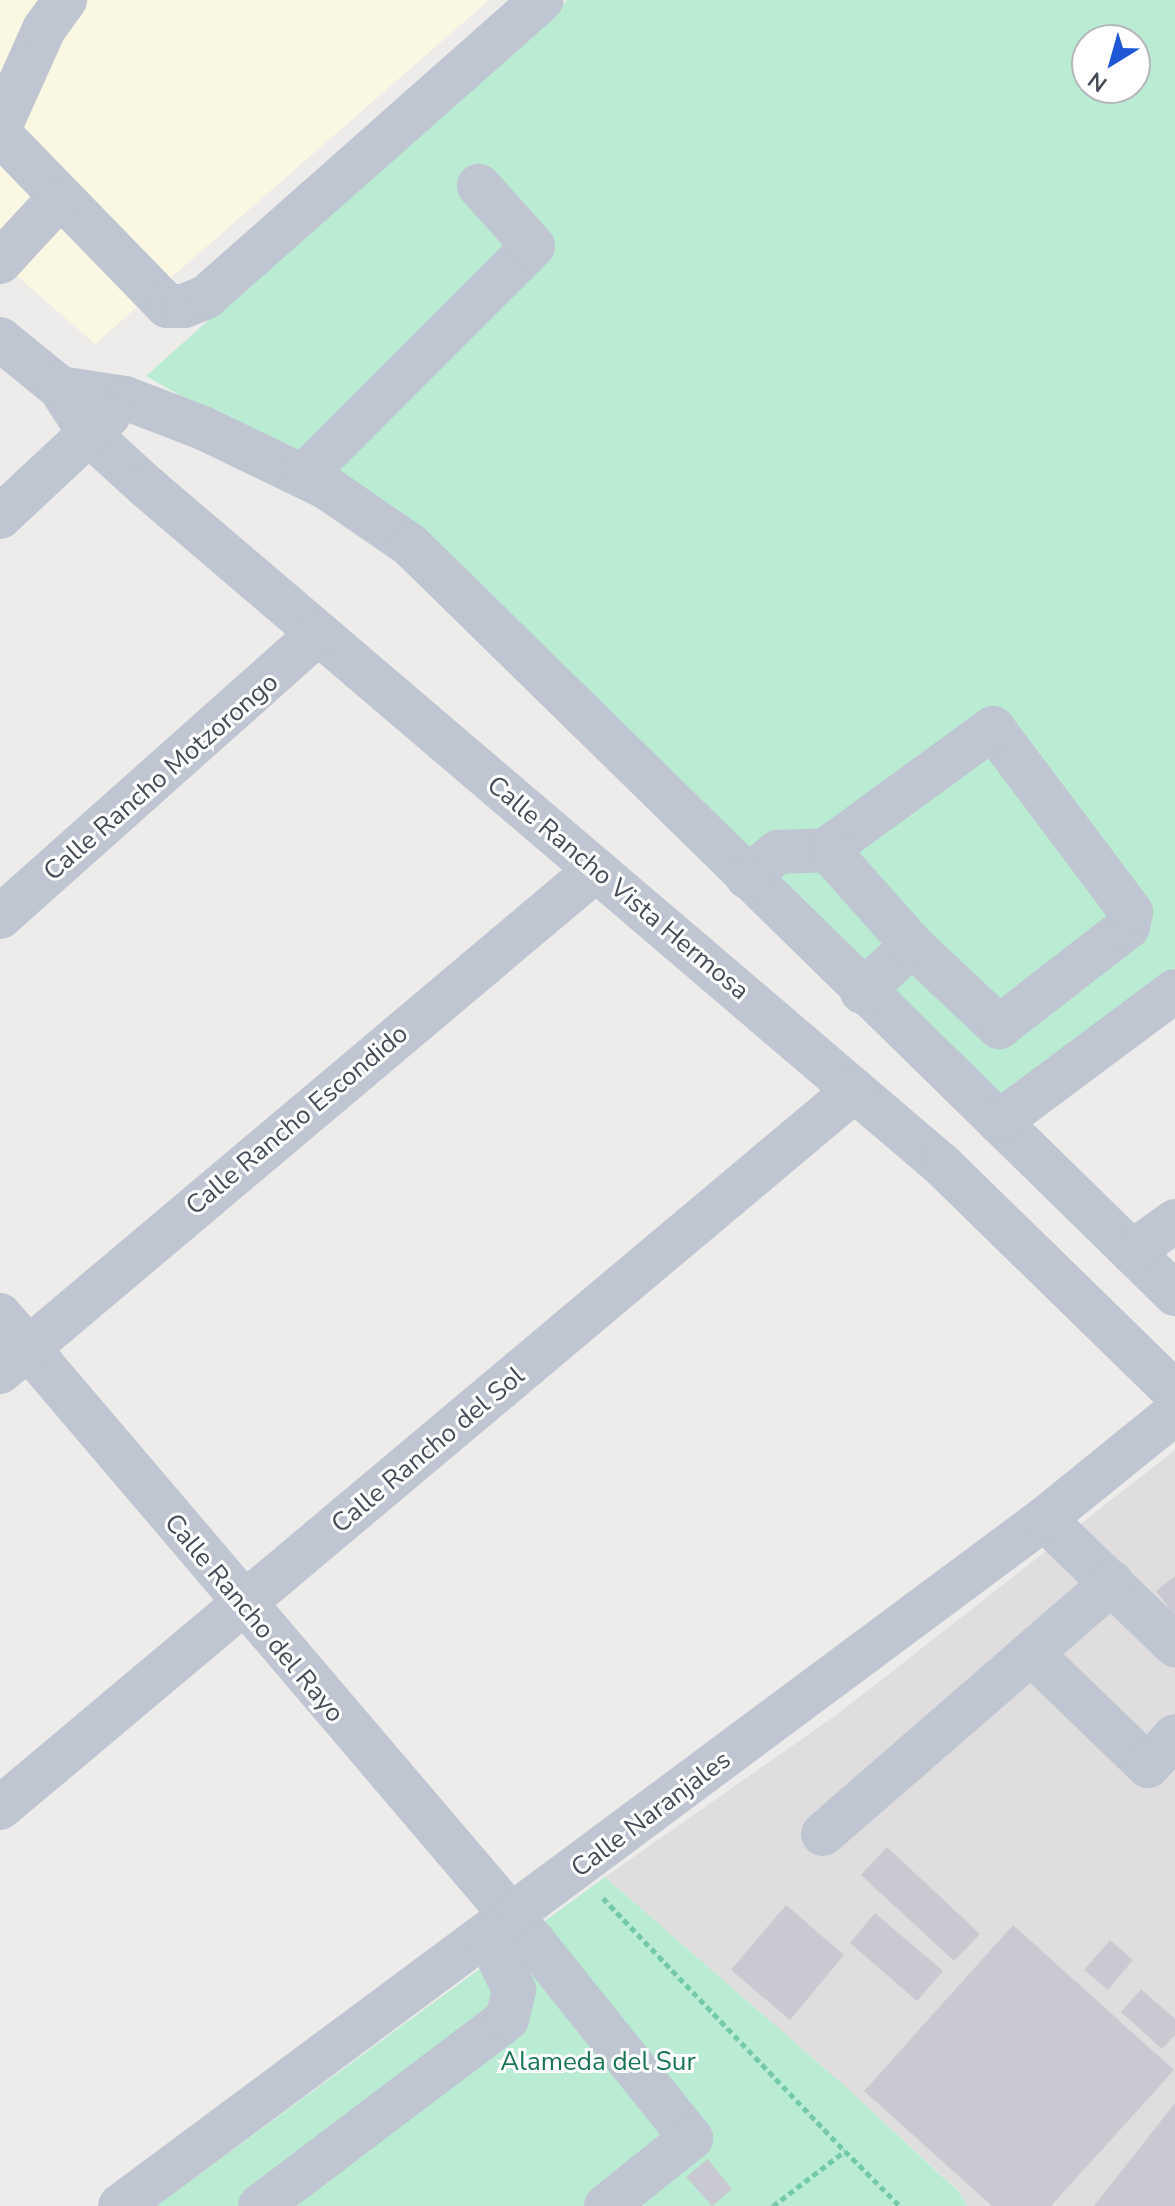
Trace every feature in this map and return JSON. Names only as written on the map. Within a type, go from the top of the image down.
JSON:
[{"type":"street","points":[[0,127],[44,29],[65,0]]},
{"type":"street","points":[[0,134],[167,306],[184,306],[206,297],[542,0]]},
{"type":"street","points":[[303,476],[533,246],[479,186]]},
{"type":"street","points":[[0,262],[59,198]]},
{"type":"street","name":"Calle Rancho Vista Hermosa","points":[[0,339],[60,388],[91,436],[318,634],[942,1165],[1175,1392]]},
{"type":"street","points":[[60,388],[125,398],[303,476],[376,520],[442,573],[862,992],[1175,1294]]},
{"type":"street","points":[[0,517],[91,436],[125,398]]},
{"type":"street","name":"Calle Rancho Motzorongo","points":[[0,917],[318,634]]},
{"type":"street","points":[[747,877],[778,852],[832,850],[993,728],[1131,912],[1128,927],[999,1027],[912,945],[832,850]]},
{"type":"street","name":"Calle Rancho Escondido","points":[[14,1360],[596,870]]},
{"type":"street","points":[[862,992],[912,945]]},
{"type":"street","points":[[999,1122],[1175,991]]},
{"type":"street","name":"Calle Rancho del Sol","points":[[0,1808],[855,1090]]},
{"type":"street","points":[[1132,1252],[1175,1221]]},
{"type":"street","name":"Calle Rancho del Rayo","points":[[0,1315],[14,1360],[244,1606],[500,1927]]},
{"type":"street","name":"Calle Naranjales","points":[[120,2206],[500,1927],[1044,1519],[1175,1413]]},
{"type":"street","points":[[1044,1519],[1175,1645]]},
{"type":"street","points":[[823,1834],[1112,1583]]},
{"type":"street","points":[[1032,1654],[1148,1766],[1175,1736]]},
{"type":"street","points":[[500,1927],[631,2062],[691,2138],[606,2206]]},
{"type":"street","points":[[260,2206],[507,2019],[514,1990],[500,1927]]},
{"type":"path","points":[[576,1870],[900,2206]]},
{"type":"path","points":[[773,2206],[845,2151]]},
{"type":"shaded area","points":[[0,0],[489,0],[95,344],[0,261]]},
{"type":"shaded area","points":[[1175,1450],[1175,2206],[967,2206],[959,2191],[846,2087],[605,1877],[839,1713]]},
{"type":"green space","points":[[567,0],[1175,0],[1175,968],[992,1102],[401,522],[146,376]]},
{"type":"green space","name":"Alameda del Sur","points":[[605,1877],[846,2087],[959,2192],[967,2206],[156,2206]]},
{"type":"building","points":[[1175,1576],[1175,1616],[1156,1591]]},
{"type":"building","points":[[887,1847],[980,1934],[954,1961],[861,1875]]},
{"type":"building","points":[[786,1905],[844,1955],[790,2020],[731,1970]]},
{"type":"building","points":[[875,1913],[943,1971],[917,2001],[850,1943]]},
{"type":"building","points":[[1013,1925],[1174,2070],[1051,2206],[992,2206],[864,2091]]},
{"type":"building","points":[[1110,1940],[1133,1960],[1108,1990],[1084,1970]]},
{"type":"building","points":[[1141,1989],[1175,2019],[1175,2035],[1162,2049],[1121,2012]]},
{"type":"building","points":[[1175,2103],[1175,2206],[1094,2206]]},
{"type":"building","points":[[708,2159],[732,2189],[712,2206],[686,2177]]}]
